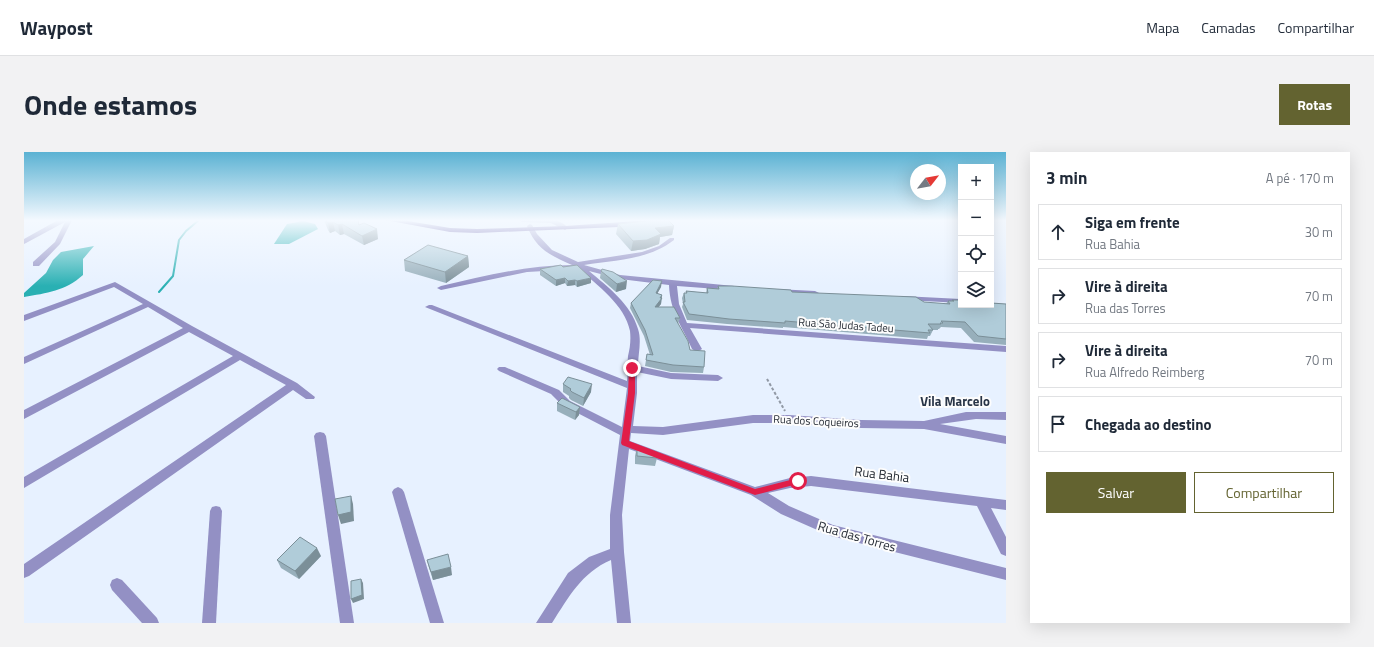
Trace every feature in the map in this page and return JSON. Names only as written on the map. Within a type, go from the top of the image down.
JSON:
[{"type":"street","points":[[36,264],[58,242]]},
{"type":"street","points":[[541,242],[549,252],[578,265],[617,277],[673,284],[743,288]]},
{"type":"street","points":[[441,288],[514,272],[539,268],[578,265],[644,254],[661,248],[668,242]]},
{"type":"street","points":[[578,265],[618,301],[626,312],[634,330],[635,349],[632,368],[632,386],[617,494],[617,552],[624,623]]},
{"type":"street","points":[[596,280],[617,277]]},
{"type":"street","points":[[24,318],[115,284],[189,328],[293,385],[310,397]]},
{"type":"street","points":[[673,284],[673,297],[676,311],[697,349]]},
{"type":"street","points":[[773,290],[827,294]]},
{"type":"street","points":[[897,298],[958,301]]},
{"type":"street","points":[[24,361],[149,304]]},
{"type":"street","points":[[429,307],[632,386]]},
{"type":"street","name":"Rua São Judas Tadeu","points":[[684,325],[1006,349]]},
{"type":"street","points":[[24,415],[189,328]]},
{"type":"street","points":[[24,483],[240,356]]},
{"type":"street","points":[[632,368],[671,376],[718,378]]},
{"type":"street","points":[[502,369],[555,392],[566,403],[625,435]]},
{"type":"street","points":[[24,572],[293,385]]},
{"type":"street","points":[[924,425],[943,419],[964,416],[996,414],[1006,416]]},
{"type":"street","name":"Rua dos Coqueiros","points":[[625,435],[645,431],[662,431],[753,419],[789,419],[861,424],[924,425],[1006,440]]},
{"type":"street","name":"Rua das Torres","points":[[625,435],[755,492],[785,510],[831,530],[1006,574]]},
{"type":"street","points":[[320,436],[347,623]]},
{"type":"street","name":"Rua Bahia","points":[[755,492],[781,484],[798,481],[811,481],[981,500],[1006,506]]},
{"type":"street","points":[[398,492],[437,623]]},
{"type":"street","points":[[981,500],[1006,550]]},
{"type":"street","points":[[209,623],[216,511]]},
{"type":"street","points":[[543,623],[574,578],[594,561],[617,552]]},
{"type":"street","points":[[117,585],[152,623]]},
{"type":"path","points":[[767,378],[789,419]]},
{"type":"water","points":[[275,242],[293,242],[289,244],[274,244]]},
{"type":"water","points":[[94,246],[83,259],[83,275],[62,288],[24,297],[24,293],[46,273],[53,260],[61,252]]},
{"type":"building","points":[[428,245],[468,256],[445,272],[404,260]]},
{"type":"building","points":[[561,265],[563,267],[577,265],[591,278],[577,281],[568,281],[565,278],[556,280],[540,269]]},
{"type":"building","points":[[602,269],[613,272],[627,281],[617,284],[601,271]]},
{"type":"building","points":[[653,280],[662,281],[656,293],[662,295],[660,298],[662,298],[655,307],[674,307],[680,318],[675,318],[688,341],[690,350],[705,351],[704,367],[673,365],[646,360],[647,354],[653,355],[645,330],[631,303]]},
{"type":"building","points":[[718,286],[732,286],[791,290],[792,292],[916,297],[924,302],[950,304],[948,301],[958,300],[958,308],[994,308],[994,303],[1006,304],[1006,339],[978,336],[965,322],[941,321],[943,323],[940,323],[941,324],[928,324],[933,330],[928,330],[930,333],[785,321],[785,323],[729,319],[689,314],[683,302],[685,302],[684,293],[687,293],[686,291],[708,293],[707,288],[719,289]]},
{"type":"building","points":[[568,377],[592,384],[584,398],[572,392],[570,390],[571,389],[563,384]]},
{"type":"building","points":[[562,398],[580,407],[576,412],[557,403]]},
{"type":"building","points":[[637,447],[657,452],[657,458],[637,456]]},
{"type":"building","points":[[351,496],[351,512],[338,515],[335,499]]},
{"type":"building","points":[[300,537],[317,548],[295,571],[277,560]]},
{"type":"building","points":[[448,554],[451,567],[431,572],[427,560]]},
{"type":"building","points":[[361,579],[362,595],[351,599],[351,581]]},
{"type":"waterway","points":[[159,292],[173,276],[179,242]]},
{"type":"district","name":"Vila Marcelo","points":[[955,401]]},
{"type":"route","points":[[632,368],[632,393],[625,433],[625,443],[755,492],[781,484],[798,481]]}]
